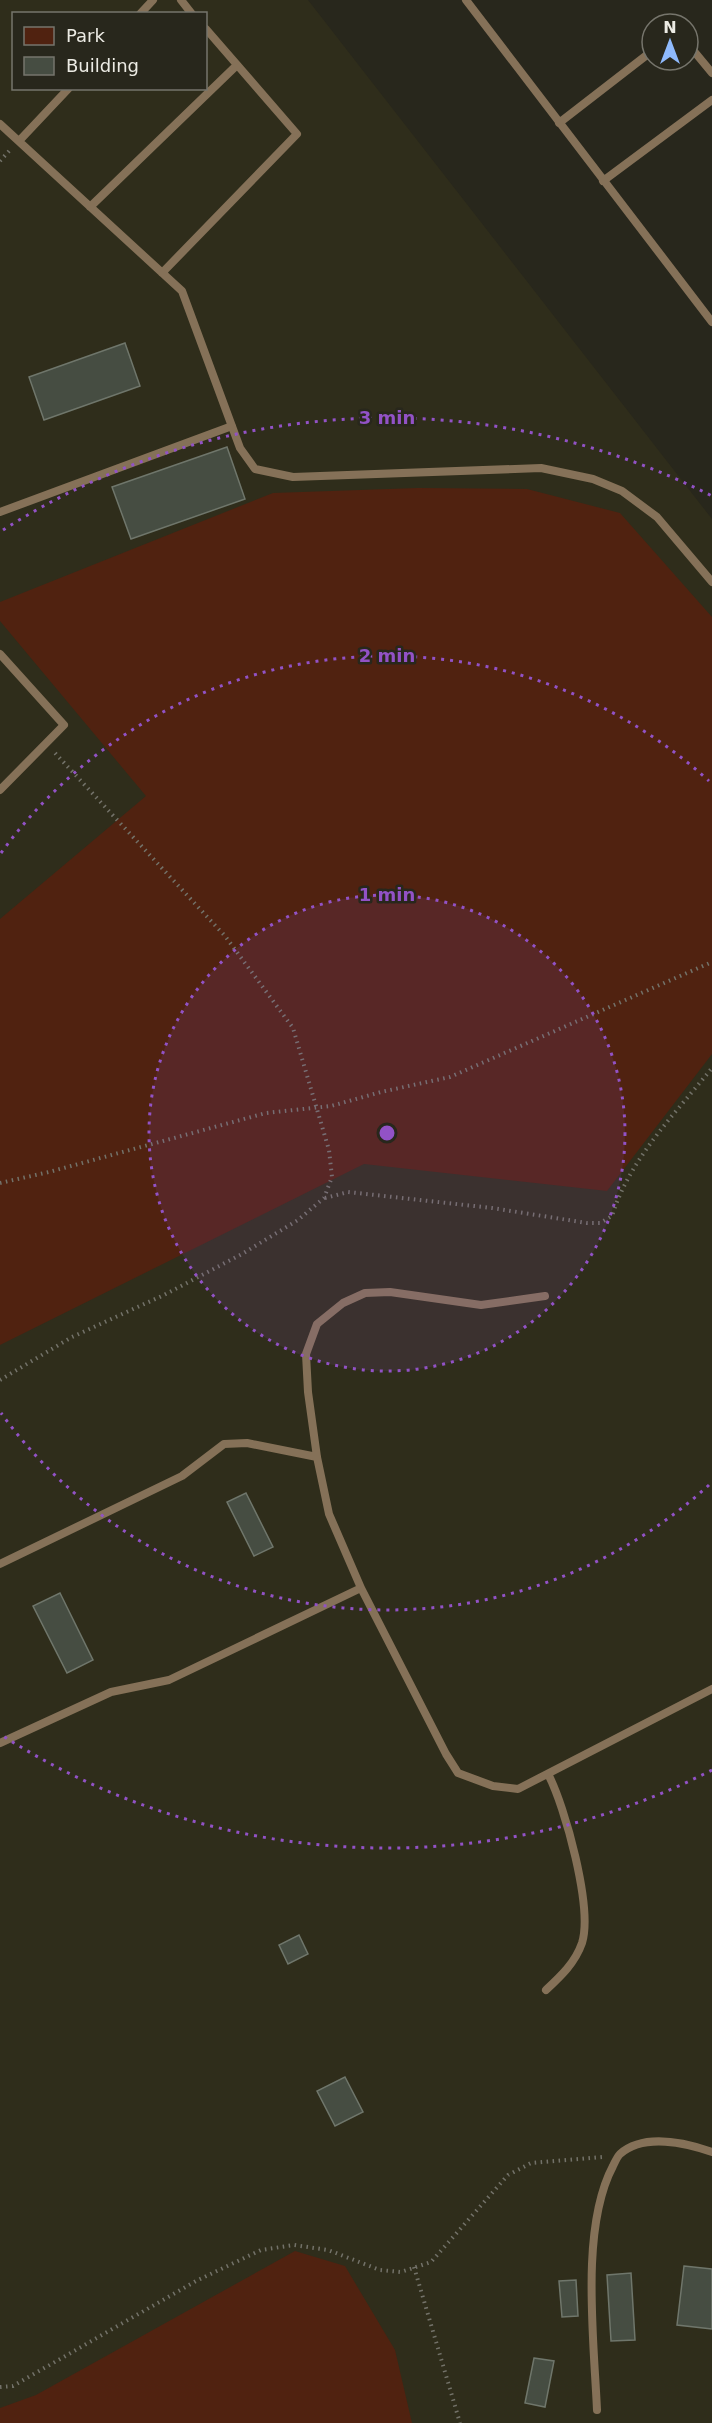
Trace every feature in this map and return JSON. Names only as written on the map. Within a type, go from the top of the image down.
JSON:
[{"type":"lane","points":[[142,12],[153,0]]},
{"type":"lane","points":[[181,0],[190,12]]},
{"type":"lane","points":[[466,0],[712,322]]},
{"type":"lane","points":[[162,273],[297,134],[207,30]]},
{"type":"lane","points":[[700,59],[712,74]]},
{"type":"lane","points":[[560,123],[640,60]]},
{"type":"lane","points":[[90,207],[237,65]]},
{"type":"lane","points":[[18,141],[67,90]]},
{"type":"lane","points":[[603,180],[712,100]]},
{"type":"lane","points":[[0,124],[182,291],[240,448],[255,469],[293,477],[541,468],[593,478],[622,491],[657,517],[712,582]]},
{"type":"lane","points":[[0,512],[232,426]]},
{"type":"lane","points":[[0,654],[64,725],[0,790]]},
{"type":"lane","points":[[545,1296],[481,1305],[390,1292],[365,1293],[343,1303],[317,1324],[306,1354],[308,1392],[317,1457],[329,1514],[361,1588],[446,1754],[458,1773],[493,1786],[518,1789],[712,1689]]},
{"type":"lane","points":[[0,1564],[182,1476],[224,1444],[247,1443],[317,1457]]},
{"type":"lane","points":[[0,1743],[111,1692],[169,1680],[361,1588]]},
{"type":"lane","points":[[546,1990],[569,1969],[582,1942],[585,1917],[581,1888],[557,1791],[548,1774]]},
{"type":"lane","points":[[597,2410],[591,2291],[594,2246],[603,2184],[619,2155],[637,2145],[664,2142],[694,2146],[712,2152]]},
{"type":"path","points":[[46,744],[225,936],[293,1028],[329,1150],[332,1177],[324,1198]]},
{"type":"path","points":[[0,1183],[50,1173],[266,1113],[331,1106],[450,1077],[712,962]]},
{"type":"path","points":[[0,1380],[72,1337],[164,1295],[242,1254],[298,1220],[324,1198],[348,1192],[600,1223],[612,1216],[619,1193],[656,1136],[712,1068]]},
{"type":"path","points":[[0,2387],[13,2386],[196,2281],[261,2250],[294,2245],[328,2250],[380,2270],[400,2271],[431,2262],[508,2175],[531,2163],[619,2155]]},
{"type":"path","points":[[414,2267],[460,2423]]},
{"type":"shaded area","points":[[0,0],[308,0],[712,519],[712,2423],[0,2423]]},
{"type":"green space","points":[[418,488],[527,489],[620,513],[712,617],[712,1054],[607,1191],[364,1164],[0,1345],[0,919],[146,796],[0,621],[0,602],[273,493]]},
{"type":"green space","points":[[295,2251],[345,2266],[395,2350],[412,2423],[0,2423],[0,2408],[36,2395]]},
{"type":"building","points":[[125,343],[140,386],[44,420],[29,377]]},
{"type":"building","points":[[227,447],[245,499],[131,539],[112,487]]},
{"type":"building","points":[[246,1493],[273,1547],[254,1556],[227,1502]]},
{"type":"building","points":[[60,1593],[93,1660],[67,1673],[33,1606]]},
{"type":"building","points":[[299,1935],[308,1954],[288,1964],[279,1945]]},
{"type":"building","points":[[345,2077],[363,2112],[335,2126],[317,2091]]},
{"type":"building","points":[[684,2266],[712,2269],[712,2329],[677,2325]]},
{"type":"building","points":[[631,2273],[635,2340],[611,2341],[607,2275]]},
{"type":"building","points":[[576,2280],[578,2316],[562,2317],[559,2281]]},
{"type":"building","points":[[534,2358],[554,2361],[545,2407],[525,2403]]}]
